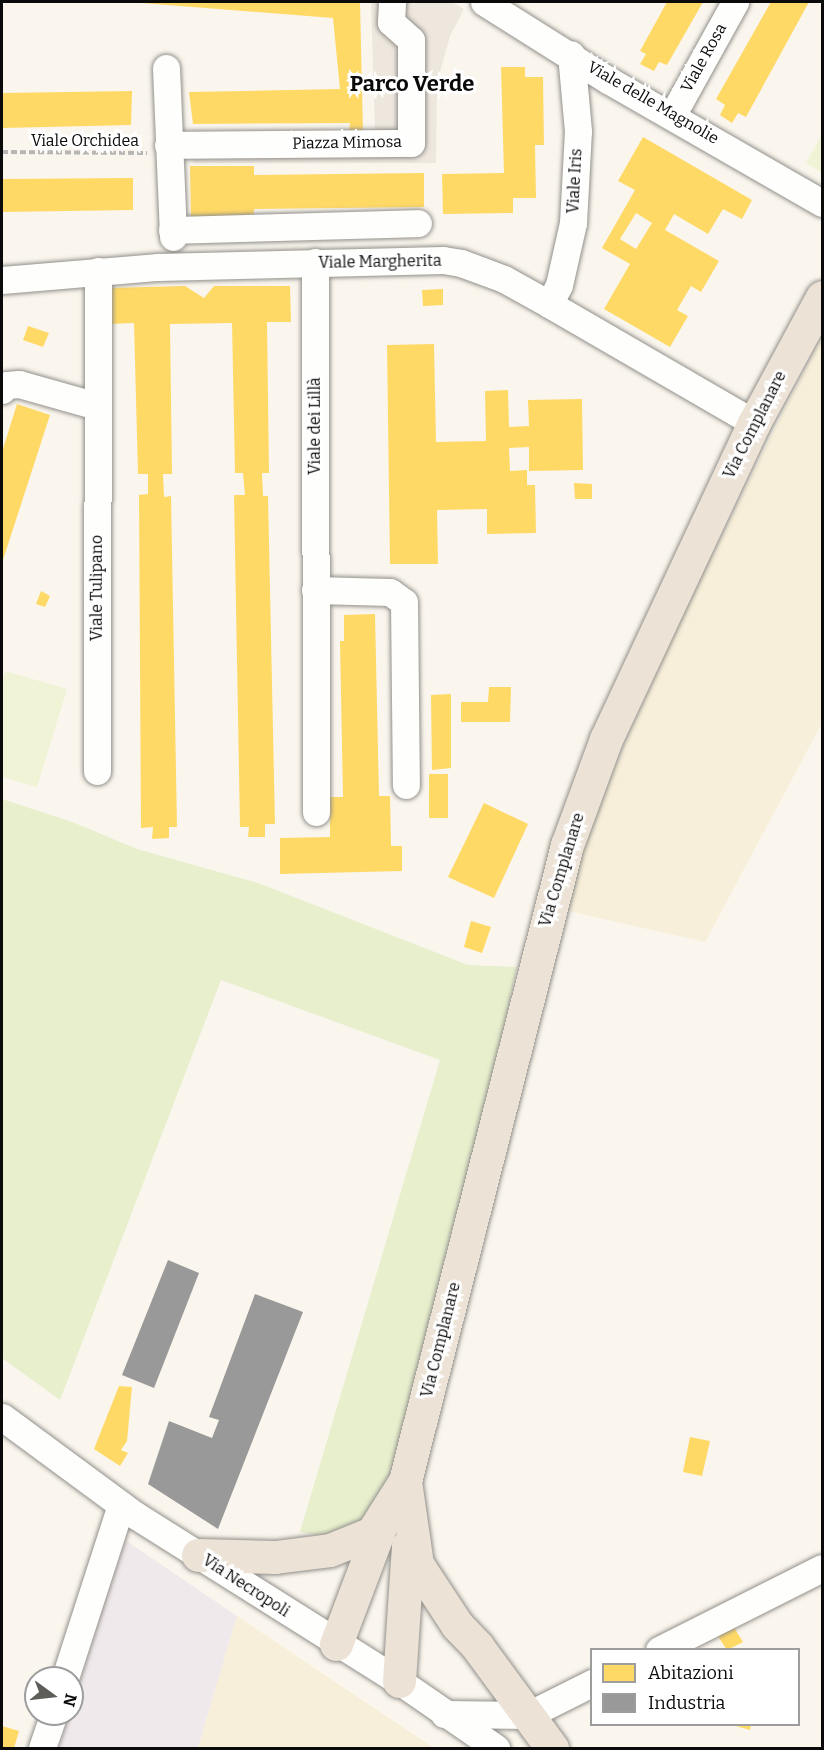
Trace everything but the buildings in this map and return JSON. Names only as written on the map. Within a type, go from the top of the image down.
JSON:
[{"type":"main road","name":"Via Complanare","points":[[397,1520],[567,845],[606,739],[754,423],[822,297]]},
{"type":"main road","points":[[198,1555],[274,1557],[330,1550],[397,1520]]},
{"type":"main road","points":[[336,1644],[397,1520]]},
{"type":"main road","points":[[397,1520],[399,1681]]},
{"type":"main road","points":[[397,1520],[430,1586],[552,1749]]},
{"type":"street","name":"Piazza Mimosa","points":[[169,149],[411,143],[411,40],[391,21],[392,2]]},
{"type":"street","name":"Viale delle Magnolie","points":[[484,2],[571,54],[608,80],[673,114],[822,203]]},
{"type":"street","name":"Viale Rosa","points":[[673,114],[735,2]]},
{"type":"street","name":"Viale Iris","points":[[549,304],[560,285],[573,223],[578,131],[571,54]]},
{"type":"street","points":[[166,68],[173,233],[185,244],[188,267]]},
{"type":"street","points":[[158,267],[159,244],[173,233],[418,223]]},
{"type":"street","name":"Viale Margherita","points":[[2,280],[158,267],[315,262],[461,263],[504,279],[754,423]]},
{"type":"street","name":"Viale dei Lillà","points":[[315,262],[315,812]]},
{"type":"street","name":"Viale Tulipano","points":[[96,771],[98,271]]},
{"type":"street","points":[[2,390],[7,385],[19,384],[97,406]]},
{"type":"street","points":[[315,590],[390,592],[404,602],[406,785]]},
{"type":"street","name":"Via Necropoli","points":[[2,1418],[121,1505],[336,1644],[399,1681],[496,1749]]},
{"type":"street","points":[[69,1666],[121,1505]]},
{"type":"street","points":[[663,1648],[822,1568]]},
{"type":"street","points":[[444,1714],[528,1715],[590,1684]]},
{"type":"street","points":[[42,1749],[50,1726]]},
{"type":"path","name":"Viale Orchidea","points":[[2,153],[169,149]]},
{"type":"shaded area","points":[[371,2],[452,2],[464,9],[450,36],[437,83],[436,163],[193,163],[192,131],[375,133]]},
{"type":"shaded area","points":[[822,335],[822,723],[705,942],[564,910],[580,855],[623,747],[692,595]]},
{"type":"shaded area","points":[[125,1540],[237,1616],[198,1748],[59,1748],[66,1726],[84,1726],[84,1669]]},
{"type":"shaded area","points":[[237,1616],[365,1702],[434,1748],[198,1748]]},
{"type":"green space","points":[[822,134],[822,173],[806,163]]},
{"type":"green space","points":[[5,671],[67,689],[37,787],[2,777],[2,682]]},
{"type":"green space","points":[[2,799],[72,822],[137,849],[258,883],[468,965],[517,967],[492,1084],[387,1492],[374,1514],[331,1538],[300,1532],[440,1060],[221,980],[60,1400],[2,1358]]},
{"type":"district","name":"Parco Verde","points":[[412,84]]}]
